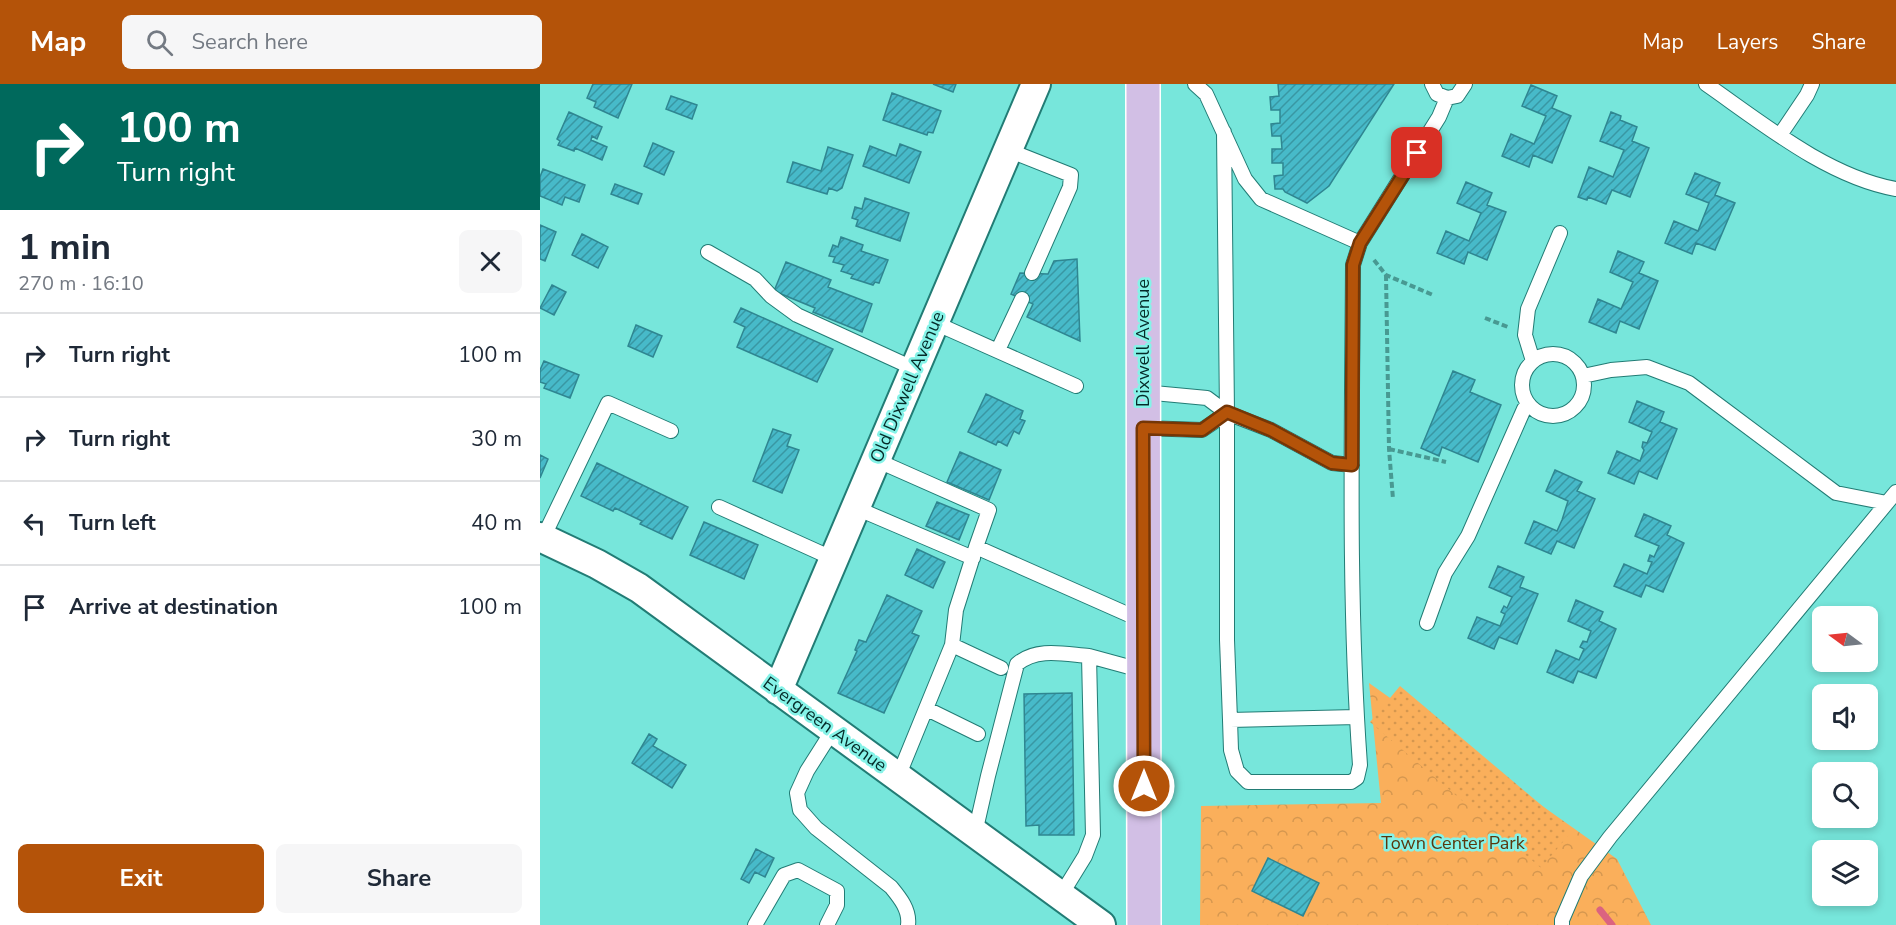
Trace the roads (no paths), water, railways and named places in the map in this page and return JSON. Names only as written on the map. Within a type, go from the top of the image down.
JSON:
[{"type":"main road","name":"Dixwell Avenue","points":[[1143,84],[1144,925]]},
{"type":"street","name":"Old Dixwell Avenue","points":[[778,690],[1036,84]]},
{"type":"street","name":"Evergreen Avenue","points":[[542,537],[639,588],[1101,925]]},
{"type":"lane","points":[[1196,84],[1206,94],[1245,179],[1262,200],[1360,243]]},
{"type":"lane","points":[[1432,84],[1437,94],[1447,98],[1457,96],[1465,84]]},
{"type":"lane","points":[[1706,84],[1780,135],[1846,175],[1896,189]]},
{"type":"lane","points":[[1780,135],[1812,84]]},
{"type":"lane","points":[[1224,132],[1227,640],[1231,750],[1237,771],[1248,782],[1351,782],[1357,778],[1360,765],[1353,639],[1353,265],[1360,243],[1439,117],[1447,98]]},
{"type":"lane","points":[[1008,150],[1071,175],[1070,187],[1032,273]]},
{"type":"lane","points":[[1533,361],[1525,335],[1528,309],[1560,233]]},
{"type":"lane","points":[[708,252],[755,279],[771,296],[797,315],[915,369]]},
{"type":"lane","points":[[998,350],[1022,298]]},
{"type":"lane","points":[[934,323],[1077,386]]},
{"type":"lane","points":[[1547,354],[1564,356],[1577,365],[1583,376],[1584,388],[1581,400],[1566,413],[1554,416],[1535,411],[1523,394],[1522,382],[1525,371],[1533,361],[1547,354]]},
{"type":"lane","points":[[1583,376],[1611,370],[1647,368],[1689,383],[1836,492],[1892,498]]},
{"type":"lane","points":[[1143,392],[1207,398],[1227,412],[1271,430],[1332,463],[1352,465]]},
{"type":"lane","points":[[542,537],[608,403],[671,431]]},
{"type":"lane","points":[[1427,623],[1445,573],[1468,536],[1524,409],[1529,405]]},
{"type":"lane","points":[[1143,428],[1202,430],[1227,412]]},
{"type":"lane","points":[[876,459],[989,510],[956,610],[952,645],[898,777]]},
{"type":"lane","points":[[1562,925],[1562,920],[1581,876],[1610,837],[1892,498]]},
{"type":"lane","points":[[719,507],[834,559]]},
{"type":"lane","points":[[856,507],[1144,621]]},
{"type":"lane","points":[[952,645],[1000,668]]},
{"type":"lane","points":[[975,833],[1017,664],[1027,656],[1045,652],[1089,656],[1144,671]]},
{"type":"lane","points":[[1061,895],[1085,856],[1093,835],[1089,656]]},
{"type":"lane","points":[[927,709],[978,734]]},
{"type":"lane","points":[[1230,720],[1357,717]]},
{"type":"lane","points":[[833,730],[807,771],[797,793],[800,810],[816,828],[891,887],[906,909],[908,925]]},
{"type":"lane","points":[[755,925],[784,875],[798,870],[837,891],[837,905],[826,925]]},
{"type":"waterway","points":[[1600,910],[1612,925]]},
{"type":"park label","name":"Town Center Park","points":[[1453,843]]}]
